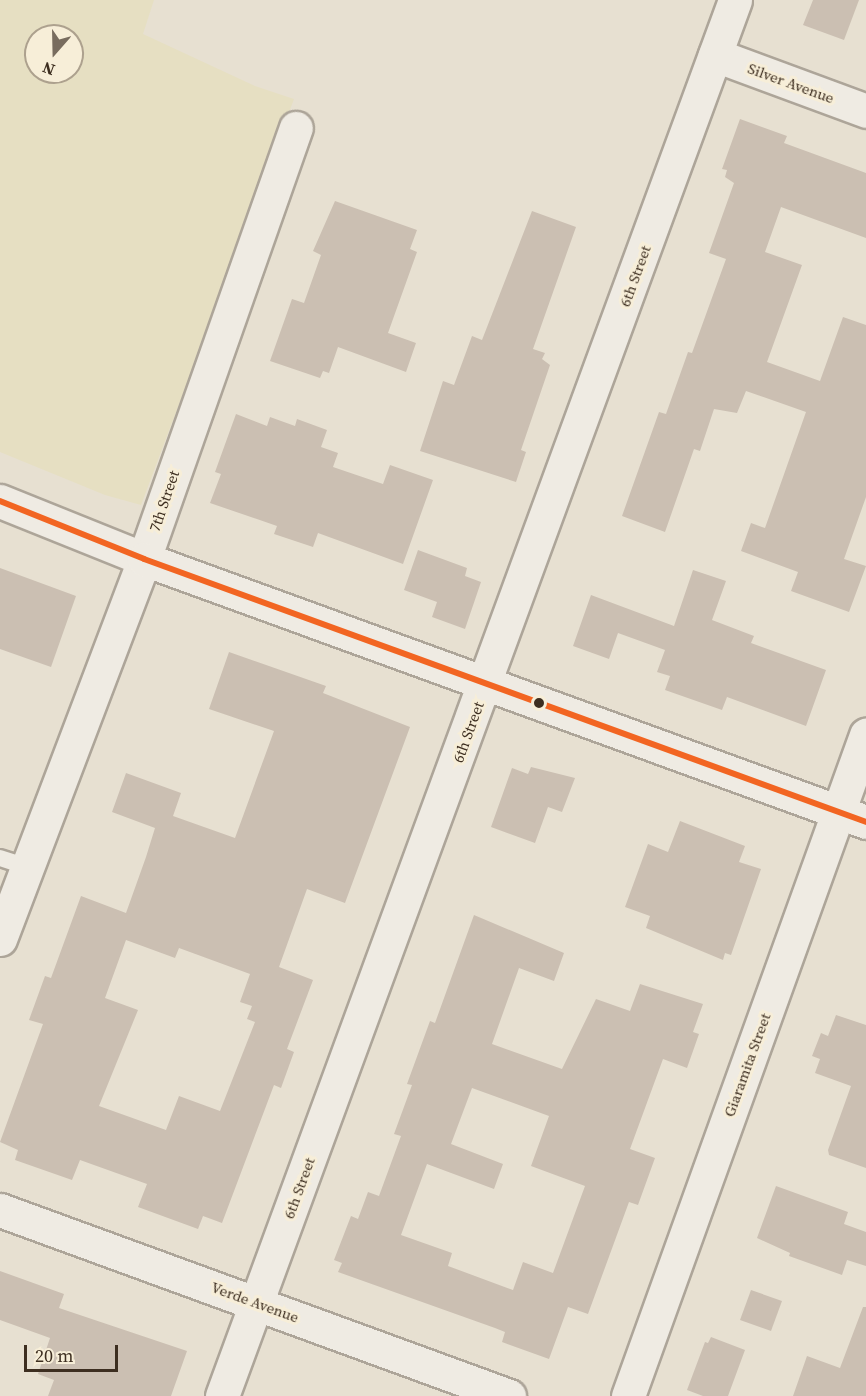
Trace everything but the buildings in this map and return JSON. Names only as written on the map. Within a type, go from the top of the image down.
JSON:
[{"type":"street","name":"6th Street","points":[[222,1396],[486,683],[735,0]]},
{"type":"street","name":"Silver Avenue","points":[[716,55],[866,111]]},
{"type":"street","name":"7th Street","points":[[0,939],[14,862],[144,559],[296,128]]},
{"type":"street","points":[[0,501],[144,559],[852,817]]},
{"type":"street","name":"Giaramita Street","points":[[628,1396],[852,817],[866,735]]},
{"type":"street","name":"Verde Avenue","points":[[0,1210],[509,1396]]},
{"type":"shaded area","points":[[0,0],[154,0],[143,34],[255,86],[294,99],[141,505],[105,495],[0,452]]},
{"type":"transit line","points":[[0,501],[144,559],[866,822]]}]
